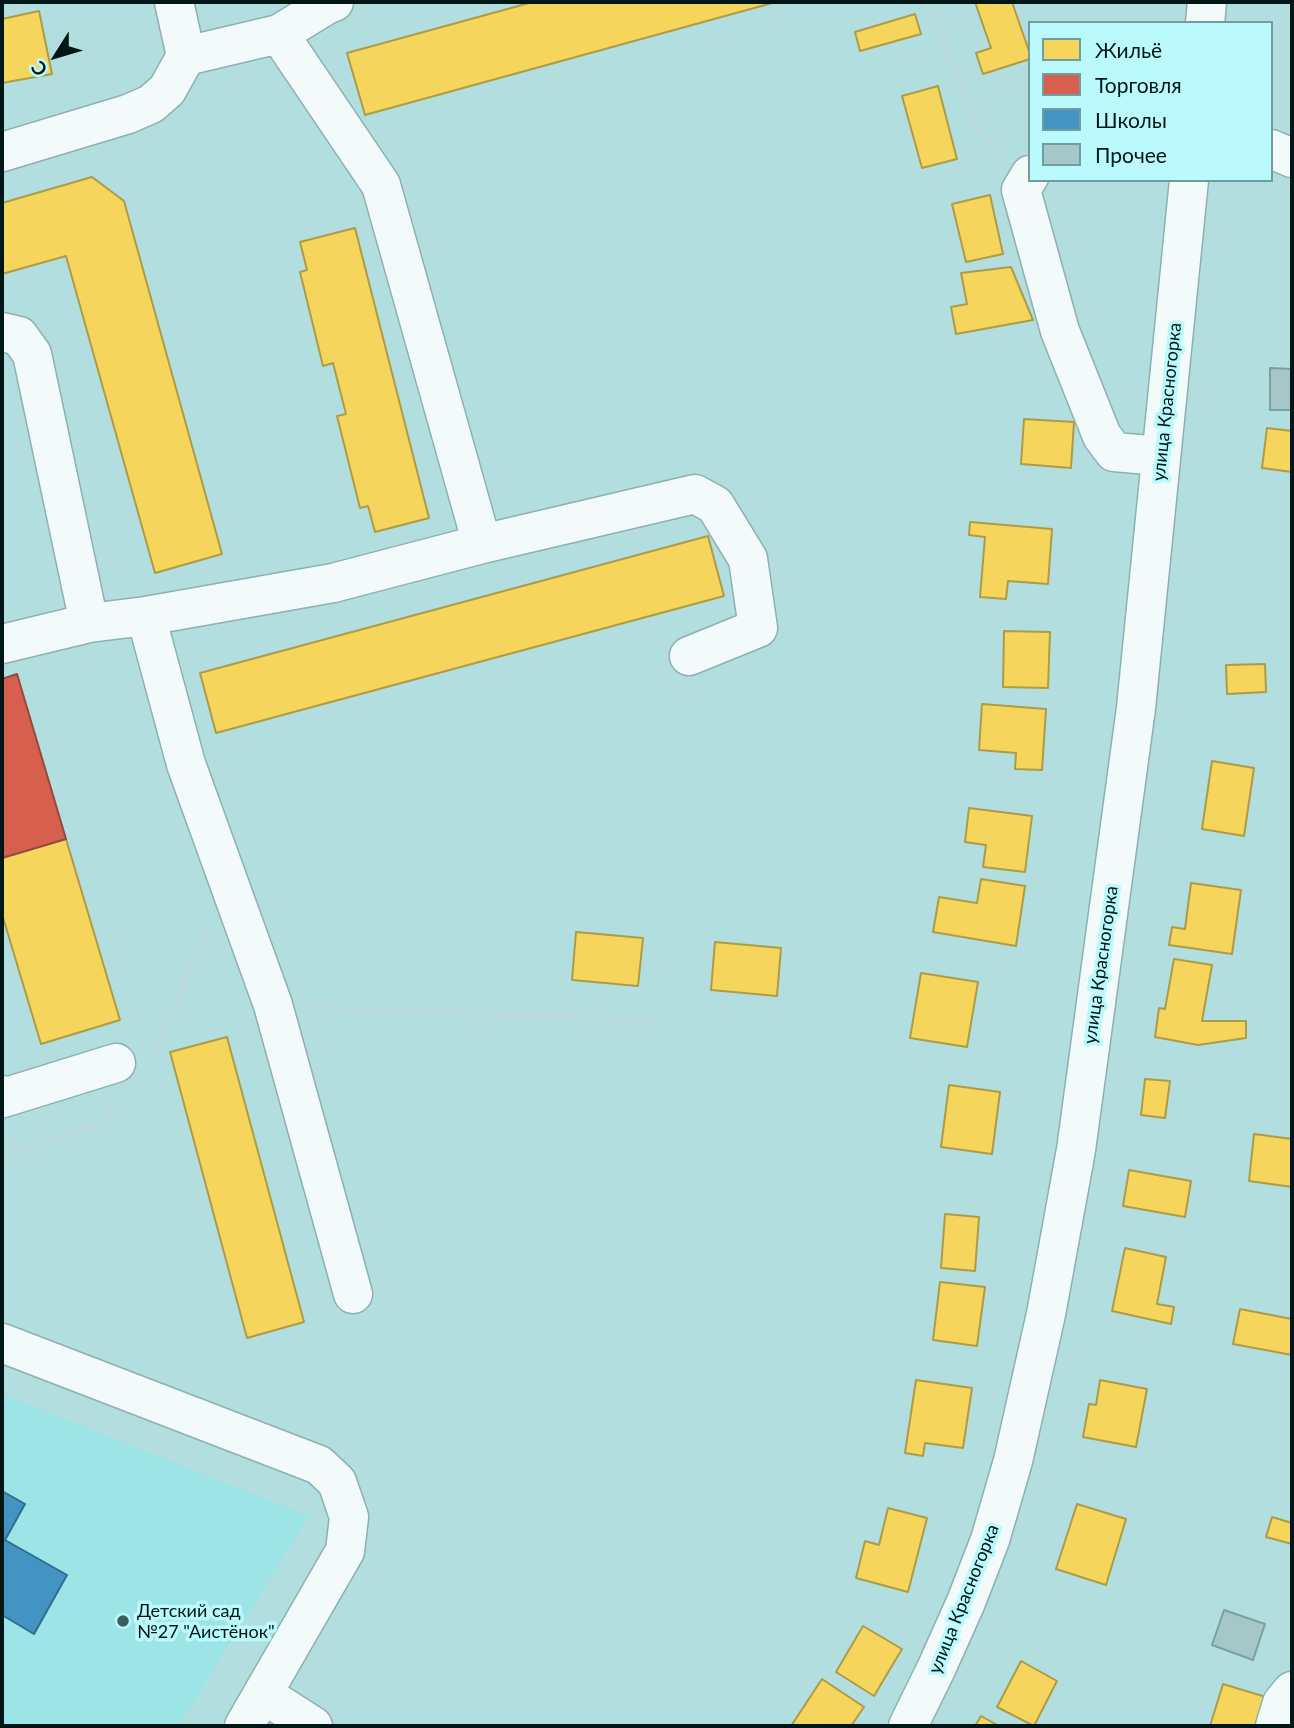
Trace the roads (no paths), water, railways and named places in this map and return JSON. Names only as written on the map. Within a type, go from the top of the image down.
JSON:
[{"type":"street","points":[[2,152],[128,114],[151,104],[167,90],[186,56],[174,2]]},
{"type":"street","points":[[186,56],[279,34],[334,2]]},
{"type":"street","points":[[1205,21],[1207,2]]},
{"type":"street","points":[[279,34],[381,185],[482,544]]},
{"type":"street","points":[[1273,150],[1292,158]]},
{"type":"street","points":[[1025,182],[1060,331],[1102,436],[1114,452],[1161,456]]},
{"type":"street","name":"улица Красногорка","points":[[908,1726],[966,1602],[990,1540],[1013,1461],[1046,1314],[1076,1150],[1136,708],[1189,182]]},
{"type":"street","points":[[2,332],[19,336],[32,354],[89,623]]},
{"type":"street","points":[[2,645],[89,623],[146,617],[333,583],[482,544],[695,494],[715,505],[748,559],[758,628],[688,656]]},
{"type":"street","points":[[146,617],[186,764],[273,1005],[353,1294]]},
{"type":"street","points":[[2,1095],[3,1098],[116,1063]]},
{"type":"street","points":[[2,1343],[319,1465],[337,1482],[349,1517],[345,1552],[244,1726]]},
{"type":"street","points":[[1275,1726],[1282,1703],[1292,1691]]},
{"type":"street","points":[[263,1694],[313,1726]]},
{"type":"place","name":"Детский сад №27 \"Аистёнок\"","points":[[123,1621]]}]
